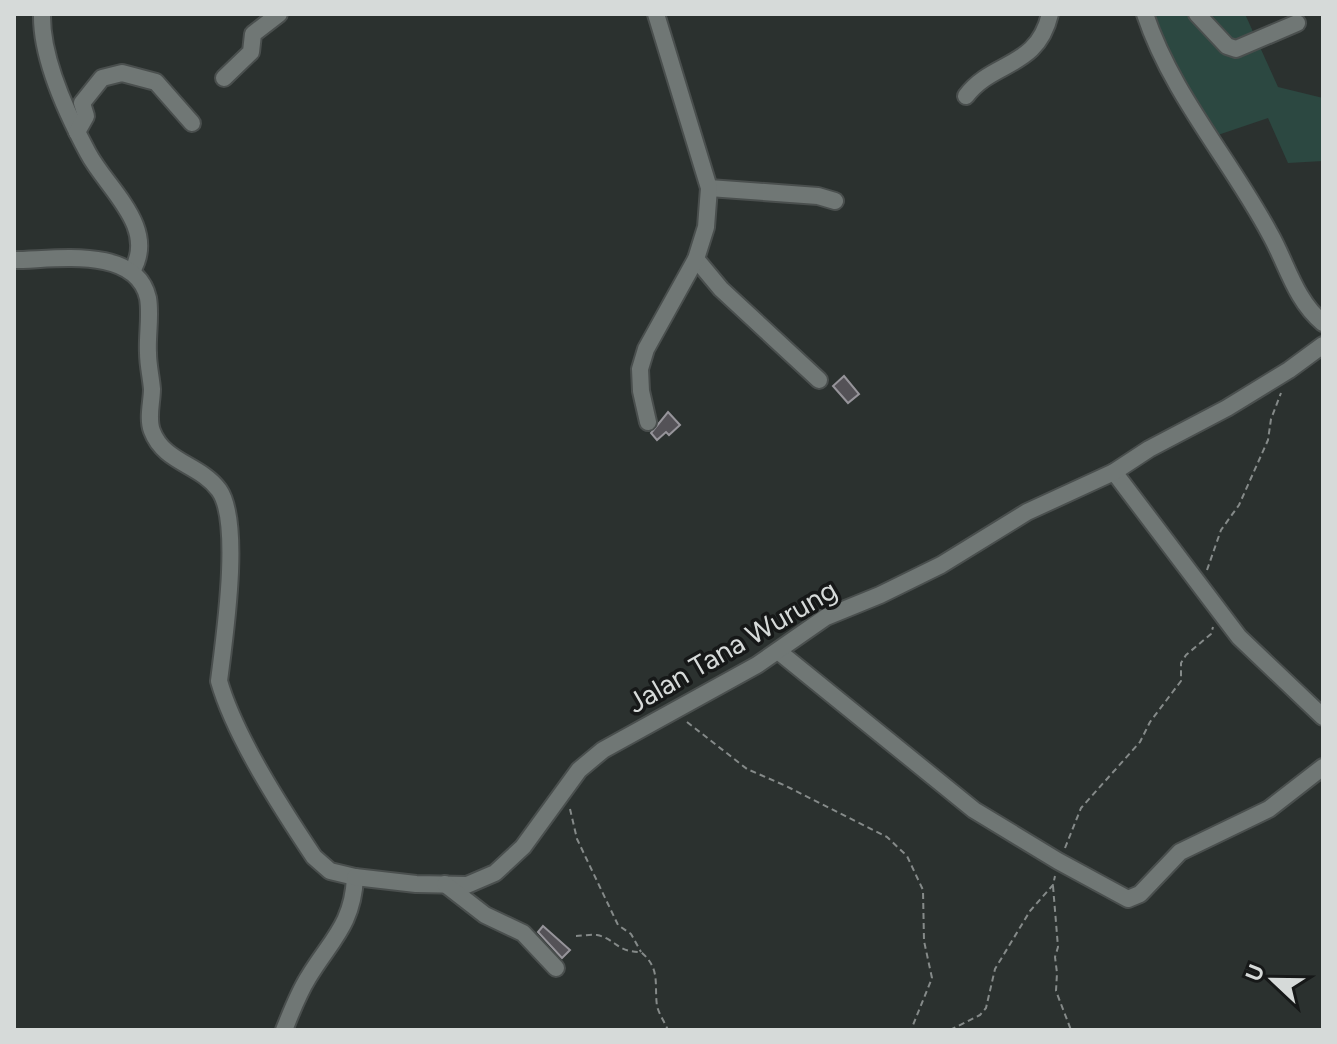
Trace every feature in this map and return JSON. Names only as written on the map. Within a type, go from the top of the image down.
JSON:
[{"type":"street","points":[[14,260],[99,259],[132,271],[141,247],[123,202],[89,156],[77,132],[46,55],[42,14]]},
{"type":"street","points":[[224,78],[251,52],[253,34],[279,14]]},
{"type":"street","points":[[648,422],[640,369],[646,349],[696,259],[706,227],[709,188],[656,14]]},
{"type":"street","points":[[966,96],[979,84],[1033,50],[1050,14]]},
{"type":"street","points":[[1145,14],[1168,71],[1270,233],[1301,298],[1323,323]]},
{"type":"street","points":[[1197,14],[1227,46],[1236,49],[1297,23]]},
{"type":"street","points":[[77,132],[86,116],[82,103],[88,92],[102,78],[122,73],[156,82],[192,123]]},
{"type":"street","points":[[709,188],[818,196],[835,201]]},
{"type":"street","points":[[696,259],[721,289],[819,380]]},
{"type":"street","name":"Jalan Tana Wurung","points":[[132,271],[140,280],[148,302],[152,390],[150,426],[165,453],[207,479],[219,490],[225,505],[230,530],[219,681],[224,698],[245,741],[314,857],[330,871],[416,884],[467,885],[495,873],[523,847],[579,770],[603,750],[778,651],[826,617],[941,565],[1027,512],[1114,472],[1149,449],[1227,408],[1323,345]]},
{"type":"street","points":[[1114,472],[1251,651],[1323,717]]},
{"type":"street","points":[[778,651],[974,810],[1122,898],[1134,898],[1180,852],[1269,809],[1323,767]]},
{"type":"street","points":[[284,1030],[307,979],[335,941],[346,918],[354,900],[355,877]]},
{"type":"street","points":[[445,884],[485,915],[523,933],[556,968]]},
{"type":"path","points":[[1206,593],[1207,566],[1221,530],[1239,505],[1268,440],[1271,419],[1289,370]]},
{"type":"path","points":[[1071,1030],[1056,991],[1055,957],[1058,947],[1053,885],[1058,861],[1081,808],[1140,742],[1150,722],[1181,681],[1181,663],[1211,634],[1215,621]]},
{"type":"path","points":[[674,712],[747,769],[887,837],[907,856],[923,890],[924,941],[932,978],[911,1030]]},
{"type":"path","points":[[563,789],[577,839],[618,925],[631,934],[641,952],[649,959],[658,986],[657,1007],[668,1030]]},
{"type":"path","points":[[950,1030],[980,1015],[986,1008],[995,969],[1030,911],[1053,885]]},
{"type":"path","points":[[576,936],[598,935],[624,952],[641,952]]},
{"type":"green space","points":[[1145,14],[1245,14],[1278,87],[1323,98],[1323,161],[1288,163],[1268,118],[1209,138]]},
{"type":"building","points":[[844,376],[859,394],[848,403],[833,386]]},
{"type":"building","points":[[668,412],[680,425],[657,440],[651,433]]},
{"type":"building","points":[[543,926],[570,950],[562,958],[538,932]]}]
